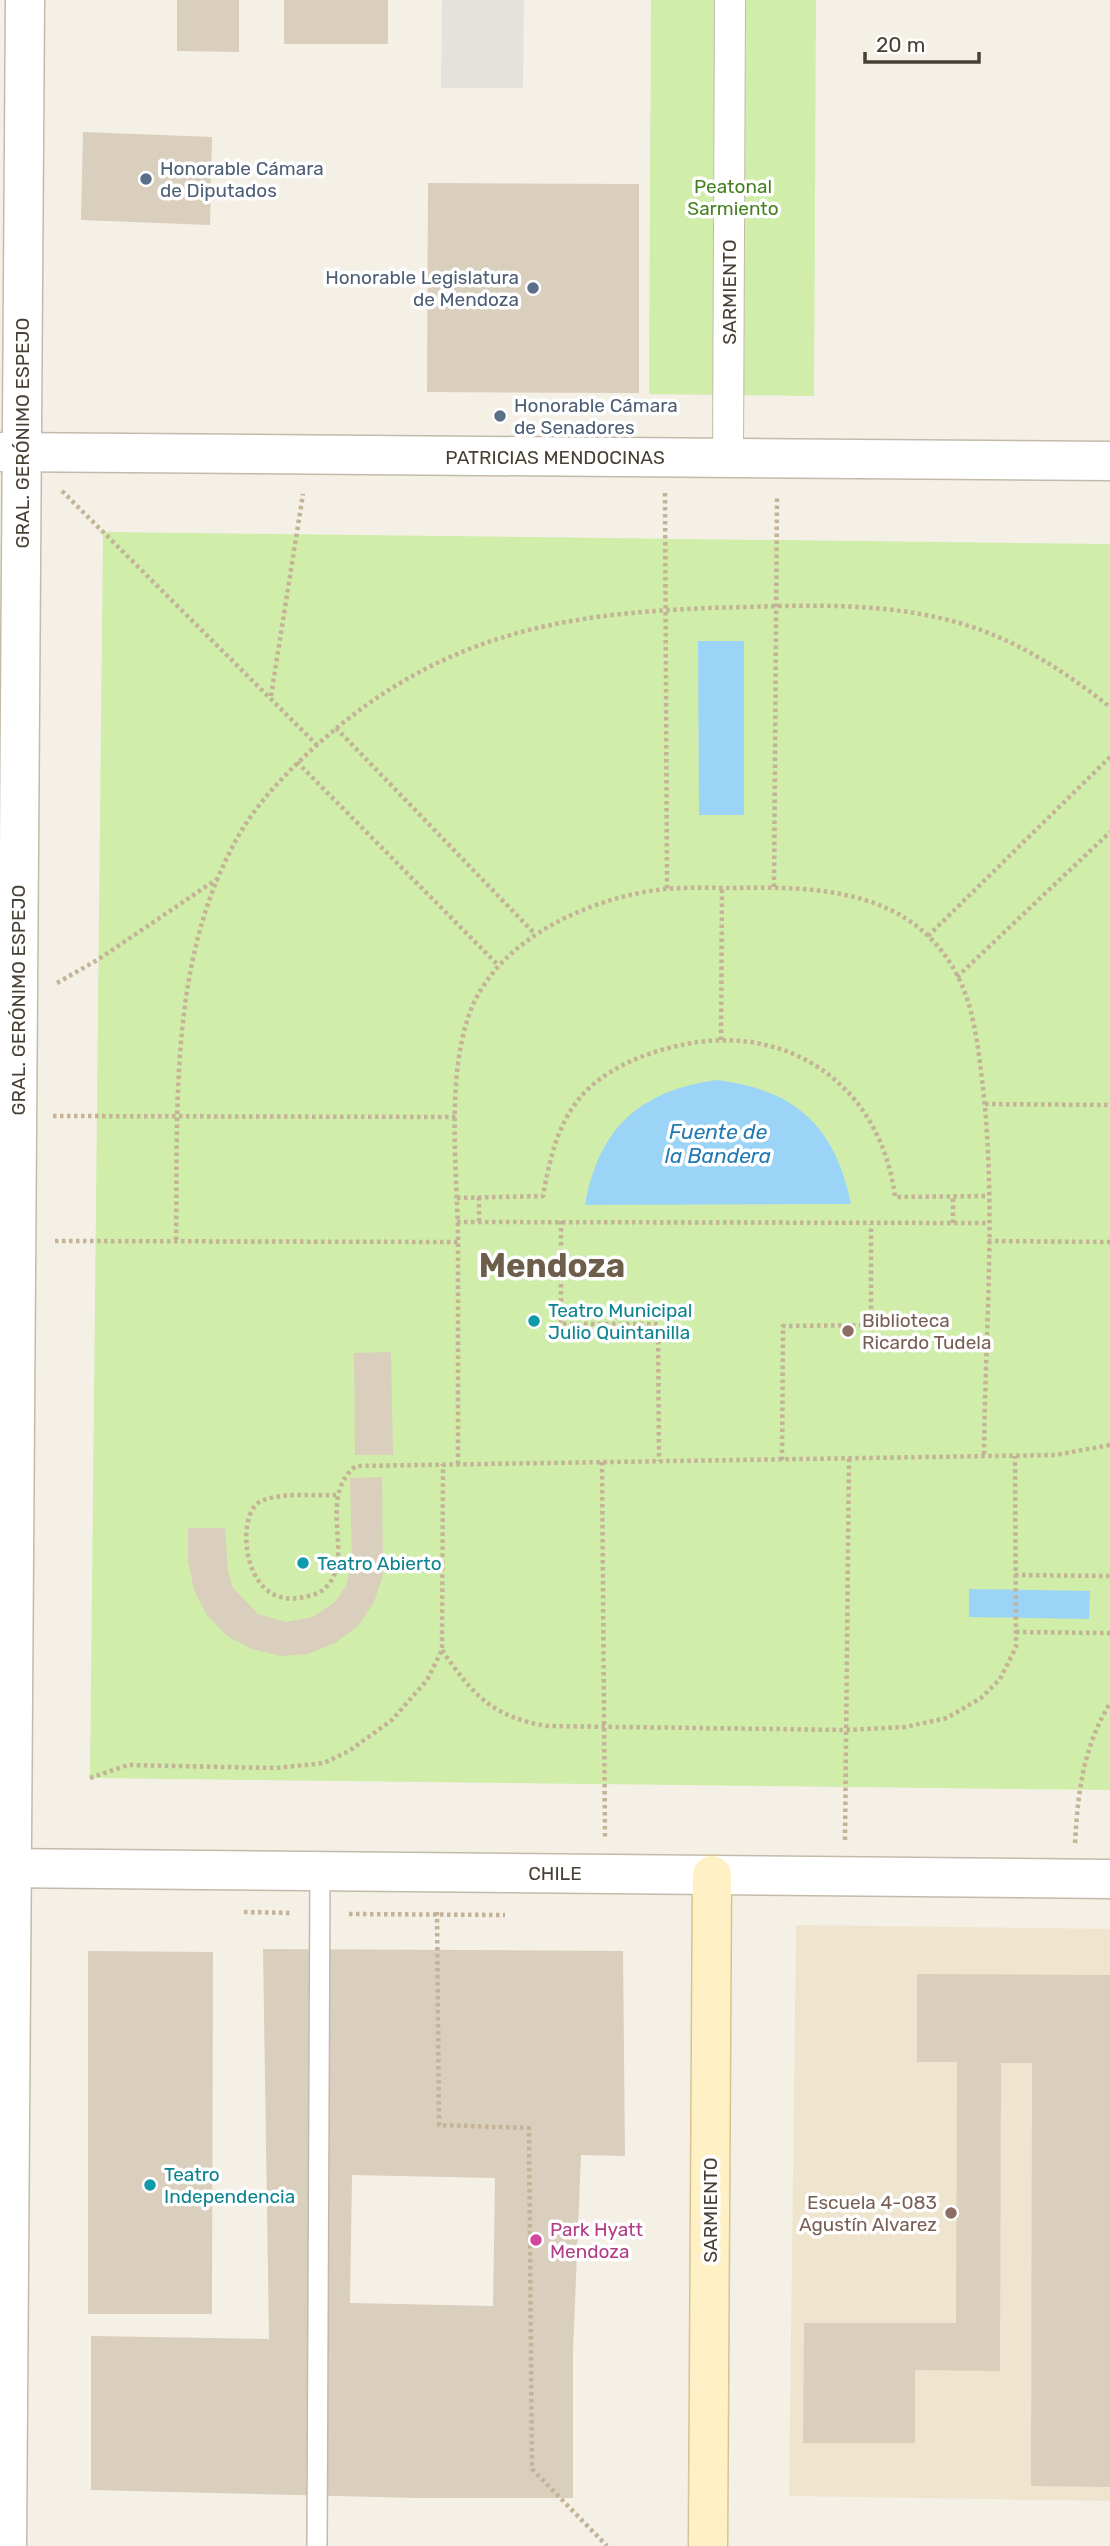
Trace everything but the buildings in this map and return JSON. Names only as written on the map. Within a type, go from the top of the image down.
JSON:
[{"type":"main road","name":"SARMIENTO","points":[[708,2546],[712,1875]]},
{"type":"street","name":"GRAL. GERÓNIMO ESPEJO","points":[[7,2546],[6,1868],[11,1216],[11,452],[25,0]]},
{"type":"street","name":"SARMIENTO","points":[[727,458],[730,0]]},
{"type":"street","name":"PATRICIAS MENDOCINAS","points":[[11,452],[1110,461]]},
{"type":"street","name":"CHILE","points":[[6,1868],[1092,1878]]},
{"type":"lane","points":[[317,2546],[320,1871]]},
{"type":"path","points":[[11,452],[271,697],[317,745]]},
{"type":"path","points":[[666,457],[664,608],[667,889]]},
{"type":"path","points":[[774,887],[778,458]]},
{"type":"path","points":[[271,697],[296,534]]},
{"type":"path","points":[[176,1240],[178,1116],[189,982],[199,936],[218,878],[234,844],[256,808],[298,762],[336,727],[397,684],[462,649],[492,638],[567,620],[664,608],[776,606],[897,610],[954,621],[1020,647],[1049,663],[1110,707]]},
{"type":"path","points":[[336,727],[535,934]]},
{"type":"path","points":[[928,936],[1110,757]]},
{"type":"path","points":[[298,762],[498,965]]},
{"type":"path","points":[[957,977],[1110,832]]},
{"type":"path","points":[[99,959],[218,878]]},
{"type":"path","points":[[457,1464],[457,1117],[461,1053],[469,1014],[498,965],[535,934],[555,922],[616,900],[667,889],[774,887],[832,891],[868,900],[896,913],[928,936],[957,977],[978,1041],[985,1104],[988,1241],[984,1456]]},
{"type":"path","points":[[721,1040],[722,888]]},
{"type":"path","points":[[457,1198],[543,1196],[560,1129],[587,1091],[628,1062],[660,1049],[721,1040],[770,1045],[789,1051],[837,1081],[851,1094],[872,1123],[892,1174],[895,1197],[988,1196]]},
{"type":"path","points":[[985,1104],[1110,1105]]},
{"type":"path","points":[[9,1116],[457,1117]]},
{"type":"path","points":[[479,1197],[479,1222]]},
{"type":"path","points":[[953,1197],[953,1223]]},
{"type":"path","points":[[11,1216],[176,1240],[458,1242]]},
{"type":"path","points":[[561,1221],[561,1324],[658,1324],[659,1461]]},
{"type":"path","points":[[457,1222],[988,1223]]},
{"type":"path","points":[[782,1460],[783,1326],[871,1325],[871,1224]]},
{"type":"path","points":[[988,1241],[1110,1242]]},
{"type":"path","points":[[336,1495],[276,1498],[259,1502],[249,1513],[247,1524],[252,1572],[259,1586],[268,1594],[286,1599],[308,1597],[319,1593],[331,1581],[338,1553],[336,1495],[345,1474],[356,1466],[1055,1455],[1110,1445]]},
{"type":"path","points":[[442,1650],[476,1695],[505,1716],[547,1726],[847,1730],[905,1727],[947,1718],[981,1698],[1000,1679],[1016,1647],[1015,1456]]},
{"type":"path","points":[[845,1876],[849,1458]]},
{"type":"path","points":[[602,1462],[605,1874]]},
{"type":"path","points":[[90,1778],[128,1765],[276,1768],[324,1763],[349,1751],[393,1720],[427,1681],[442,1650],[443,1464]]},
{"type":"path","points":[[1015,1576],[1110,1576]]},
{"type":"path","points":[[1016,1632],[1110,1633]]},
{"type":"path","points":[[1092,1878],[1078,1790],[1086,1751],[1110,1703]]},
{"type":"path","points":[[438,1872],[439,2125],[528,2128],[532,2469],[607,2546]]},
{"type":"shaded area","points":[[442,0],[524,0],[523,88],[441,88]]},
{"type":"shaded area","name":"Escuela 4-083 Agustín Alvarez","points":[[796,1925],[1110,1929],[1110,2501],[789,2496]]},
{"type":"green space","name":"Peatonal Sarmiento","points":[[651,0],[816,0],[814,396],[649,394]]},
{"type":"green space","points":[[103,532],[1110,544],[1110,1790],[90,1778]]},
{"type":"water","points":[[698,641],[744,641],[744,815],[699,815]]},
{"type":"water","name":"Fuente de la Bandera","points":[[717,1080],[769,1093],[808,1116],[834,1153],[851,1204],[585,1205],[591,1178],[601,1155],[612,1135],[627,1118],[665,1093]]},
{"type":"water","points":[[969,1589],[1090,1591],[1089,1619],[969,1617]]},
{"type":"place","name":"Honorable Cámara de Diputados","points":[[146,179]]},
{"type":"place","name":"Honorable Legislatura de Mendoza","points":[[533,288]]},
{"type":"place","name":"Honorable Cámara de Senadores","points":[[500,416]]},
{"type":"place","name":"Teatro Municipal Julio Quintanilla","points":[[534,1321]]},
{"type":"place","name":"Biblioteca Ricardo Tudela","points":[[848,1331]]},
{"type":"place","name":"Teatro Abierto","points":[[303,1563]]},
{"type":"place","name":"Teatro Independencia","points":[[150,2185]]},
{"type":"place","name":"Escuela 4-083 Agustín Alvarez","points":[[951,2213]]},
{"type":"place","name":"Park Hyatt Mendoza","points":[[536,2240]]},
{"type":"district","name":"Mendoza","points":[[552,1265]]}]
